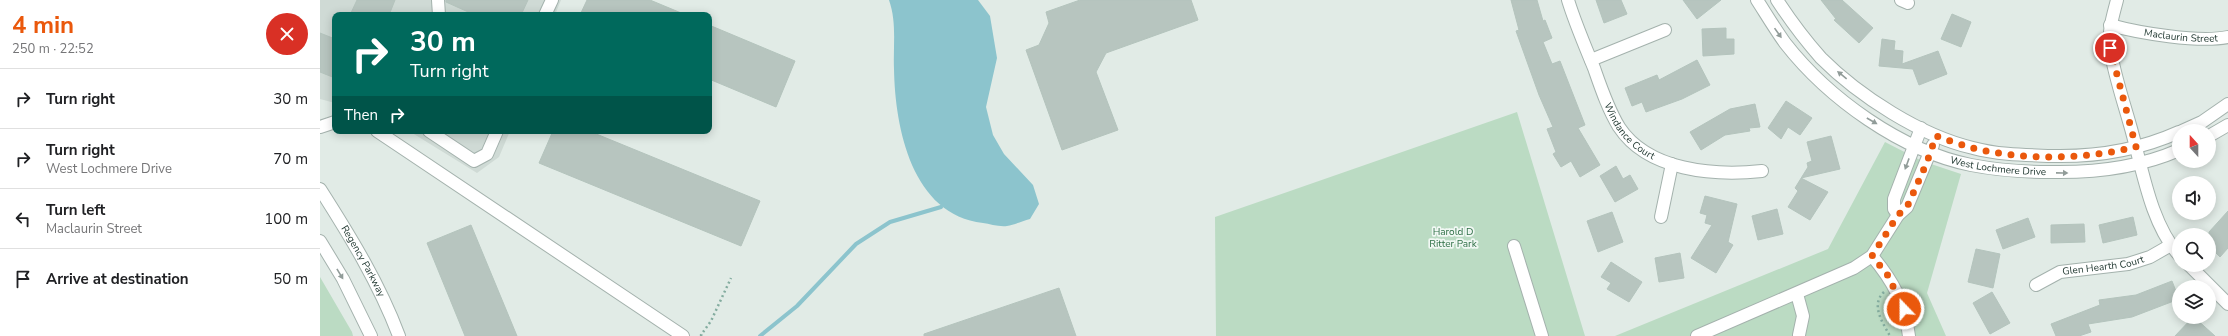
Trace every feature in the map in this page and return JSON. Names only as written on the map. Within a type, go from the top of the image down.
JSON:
[{"type":"street","points":[[438,0],[439,12]]},
{"type":"street","points":[[546,12],[552,0]]},
{"type":"street","name":"Windance Court","points":[[1568,0],[1612,115],[1627,137],[1647,154],[1672,164],[1736,174],[1762,171]]},
{"type":"street","name":"West Lochmere Drive","points":[[1757,0],[1786,44],[1825,86],[1866,118],[1914,146],[1930,152],[1970,165],[2018,172],[2081,173],[2141,163],[2172,152]]},
{"type":"street","name":"West Lochmere Drive","points":[[1777,0],[1822,58],[1876,102],[1936,136],[1974,148],[2019,155],[2080,156],[2136,147],[2172,134]]},
{"type":"street","points":[[2118,0],[2110,25],[2110,48],[2114,67],[2136,147],[2160,224],[2171,246]]},
{"type":"street","name":"Maclaurin Street","points":[[2110,25],[2135,32],[2214,40],[2228,37]]},
{"type":"street","points":[[1591,60],[1665,30]]},
{"type":"street","points":[[2198,124],[2228,104]]},
{"type":"street","points":[[320,127],[332,123]]},
{"type":"street","points":[[2216,132],[2228,125]]},
{"type":"street","points":[[1898,215],[1894,209],[1894,199],[1921,128]]},
{"type":"street","points":[[434,134],[474,161],[487,154],[496,134]]},
{"type":"street","points":[[391,135],[684,336]]},
{"type":"street","points":[[1697,336],[1797,294],[1854,268],[1872,256],[1898,215],[1907,207],[1936,136]]},
{"type":"street","points":[[1661,217],[1672,164]]},
{"type":"street","name":"Regency Parkway","points":[[320,189],[352,240],[378,286],[399,336]]},
{"type":"street","points":[[320,241],[343,279],[371,336]]},
{"type":"street","points":[[1514,246],[1542,336]]},
{"type":"street","name":"Glen Hearth Court","points":[[2036,285],[2060,272],[2128,264],[2150,257],[2171,246]]},
{"type":"street","points":[[1872,256],[1887,274],[1901,300],[1907,318],[1909,336]]},
{"type":"street","points":[[2196,272],[2228,304]]},
{"type":"street","points":[[1797,294],[1803,316],[1799,335]]},
{"type":"path","points":[[702,336],[701,335],[711,321],[731,278]]},
{"type":"path","points":[[1887,289],[1878,300],[1877,308],[1890,336]]},
{"type":"shaded area","points":[[320,0],[561,0],[556,12],[332,12],[332,102],[320,99]]},
{"type":"shaded area","points":[[414,134],[509,134],[499,157],[477,173]]},
{"type":"green space","name":"Harold D Ritter Park","points":[[1517,112],[1585,336],[1216,336],[1215,217]]},
{"type":"green space","points":[[1885,142],[1922,161],[1961,174],[1927,293],[1946,336],[1615,336],[1828,249]]},
{"type":"green space","points":[[320,277],[352,332],[353,336],[320,336]]},
{"type":"water","points":[[889,0],[978,0],[990,16],[997,58],[986,107],[993,135],[1004,154],[1033,185],[1039,204],[1030,219],[1007,226],[1001,226],[959,217],[939,204],[924,186],[912,165],[904,142],[898,117],[895,92],[894,26]]},
{"type":"building","points":[[357,0],[395,0],[390,12],[351,12]]},
{"type":"building","points":[[446,0],[528,0],[522,12],[468,12],[446,2]]},
{"type":"building","points":[[587,0],[650,0],[679,12],[581,12]]},
{"type":"building","points":[[1080,0],[1191,0],[1198,20],[1106,53],[1096,72],[1118,130],[1062,150],[1026,50],[1039,45],[1049,23],[1046,12]]},
{"type":"building","points":[[1511,0],[1537,0],[1543,21],[1545,20],[1552,38],[1543,42],[1552,64],[1560,61],[1585,125],[1578,128],[1600,165],[1580,177],[1571,161],[1561,167],[1553,154],[1556,152],[1547,129],[1553,127],[1539,95],[1516,31],[1519,30]]},
{"type":"building","points":[[1596,0],[1621,0],[1627,14],[1604,23]]},
{"type":"building","points":[[1683,0],[1721,0],[1697,19]]},
{"type":"building","points":[[1821,0],[1842,0],[1873,28],[1859,43],[1834,20],[1836,19]]},
{"type":"building","points":[[1952,14],[1971,22],[1961,47],[1941,39]]},
{"type":"building","points":[[712,26],[795,61],[776,107],[712,80]]},
{"type":"building","points":[[1726,28],[1726,39],[1734,39],[1734,54],[1703,56],[1702,29]]},
{"type":"building","points":[[320,33],[332,38],[332,77],[320,72]]},
{"type":"building","points":[[1882,39],[1895,41],[1894,50],[1903,51],[1902,64],[1938,51],[1947,74],[1919,85],[1913,69],[1879,66]]},
{"type":"building","points":[[1697,60],[1710,85],[1682,99],[1646,112],[1642,102],[1632,106],[1625,88],[1657,75],[1659,80]]},
{"type":"building","points":[[1786,101],[1812,118],[1800,135],[1788,127],[1781,139],[1768,128]]},
{"type":"building","points":[[1755,104],[1760,127],[1749,128],[1750,131],[1725,135],[1701,150],[1690,132],[1730,109]]},
{"type":"building","points":[[552,134],[596,134],[760,201],[741,246],[539,163]]},
{"type":"building","points":[[1831,136],[1840,169],[1801,178],[1808,167],[1807,163],[1812,161],[1807,142]]},
{"type":"building","points":[[1616,166],[1623,179],[1630,175],[1638,189],[1615,202],[1600,176]]},
{"type":"building","points":[[1801,178],[1828,192],[1810,220],[1788,207],[1798,191],[1795,188]]},
{"type":"building","points":[[1705,196],[1737,204],[1728,242],[1733,245],[1716,273],[1691,258],[1712,225],[1705,223],[1707,215],[1700,213]]},
{"type":"building","points":[[1777,209],[1783,234],[1758,240],[1752,216]]},
{"type":"building","points":[[2228,211],[2228,248],[2220,257],[2216,253],[2216,228],[2213,228]]},
{"type":"building","points":[[1612,212],[1623,242],[1598,252],[1587,221]]},
{"type":"building","points":[[2133,217],[2137,235],[2103,243],[2099,225]]},
{"type":"building","points":[[2028,218],[2035,237],[2003,249],[1996,230]]},
{"type":"building","points":[[2084,224],[2085,242],[2051,243],[2051,225]]},
{"type":"building","points":[[471,225],[517,336],[465,336],[427,243]]},
{"type":"building","points":[[1976,249],[2000,254],[1993,288],[1968,282]]},
{"type":"building","points":[[1680,253],[1684,278],[1659,282],[1655,258]]},
{"type":"building","points":[[1611,262],[1642,282],[1629,302],[1607,289],[1611,283],[1601,277]]},
{"type":"building","points":[[2172,281],[2172,302],[2132,317],[2088,324],[2091,332],[2079,336],[2056,336],[2051,324],[2100,305],[2099,300],[2136,295]]},
{"type":"building","points":[[1059,288],[1076,336],[924,336],[924,334]]},
{"type":"building","points":[[1992,292],[2010,323],[1990,334],[1973,303]]},
{"type":"building","points":[[2186,324],[2202,324],[2215,336],[2175,336]]},
{"type":"waterway","points":[[760,336],[797,306],[856,244],[890,222],[941,207]]},
{"type":"route","points":[[1904,309],[1901,300],[1887,274],[1872,256],[1898,215],[1907,207],[1927,162],[1936,136],[1974,148],[2019,155],[2080,156],[2136,147],[2110,48]]}]
